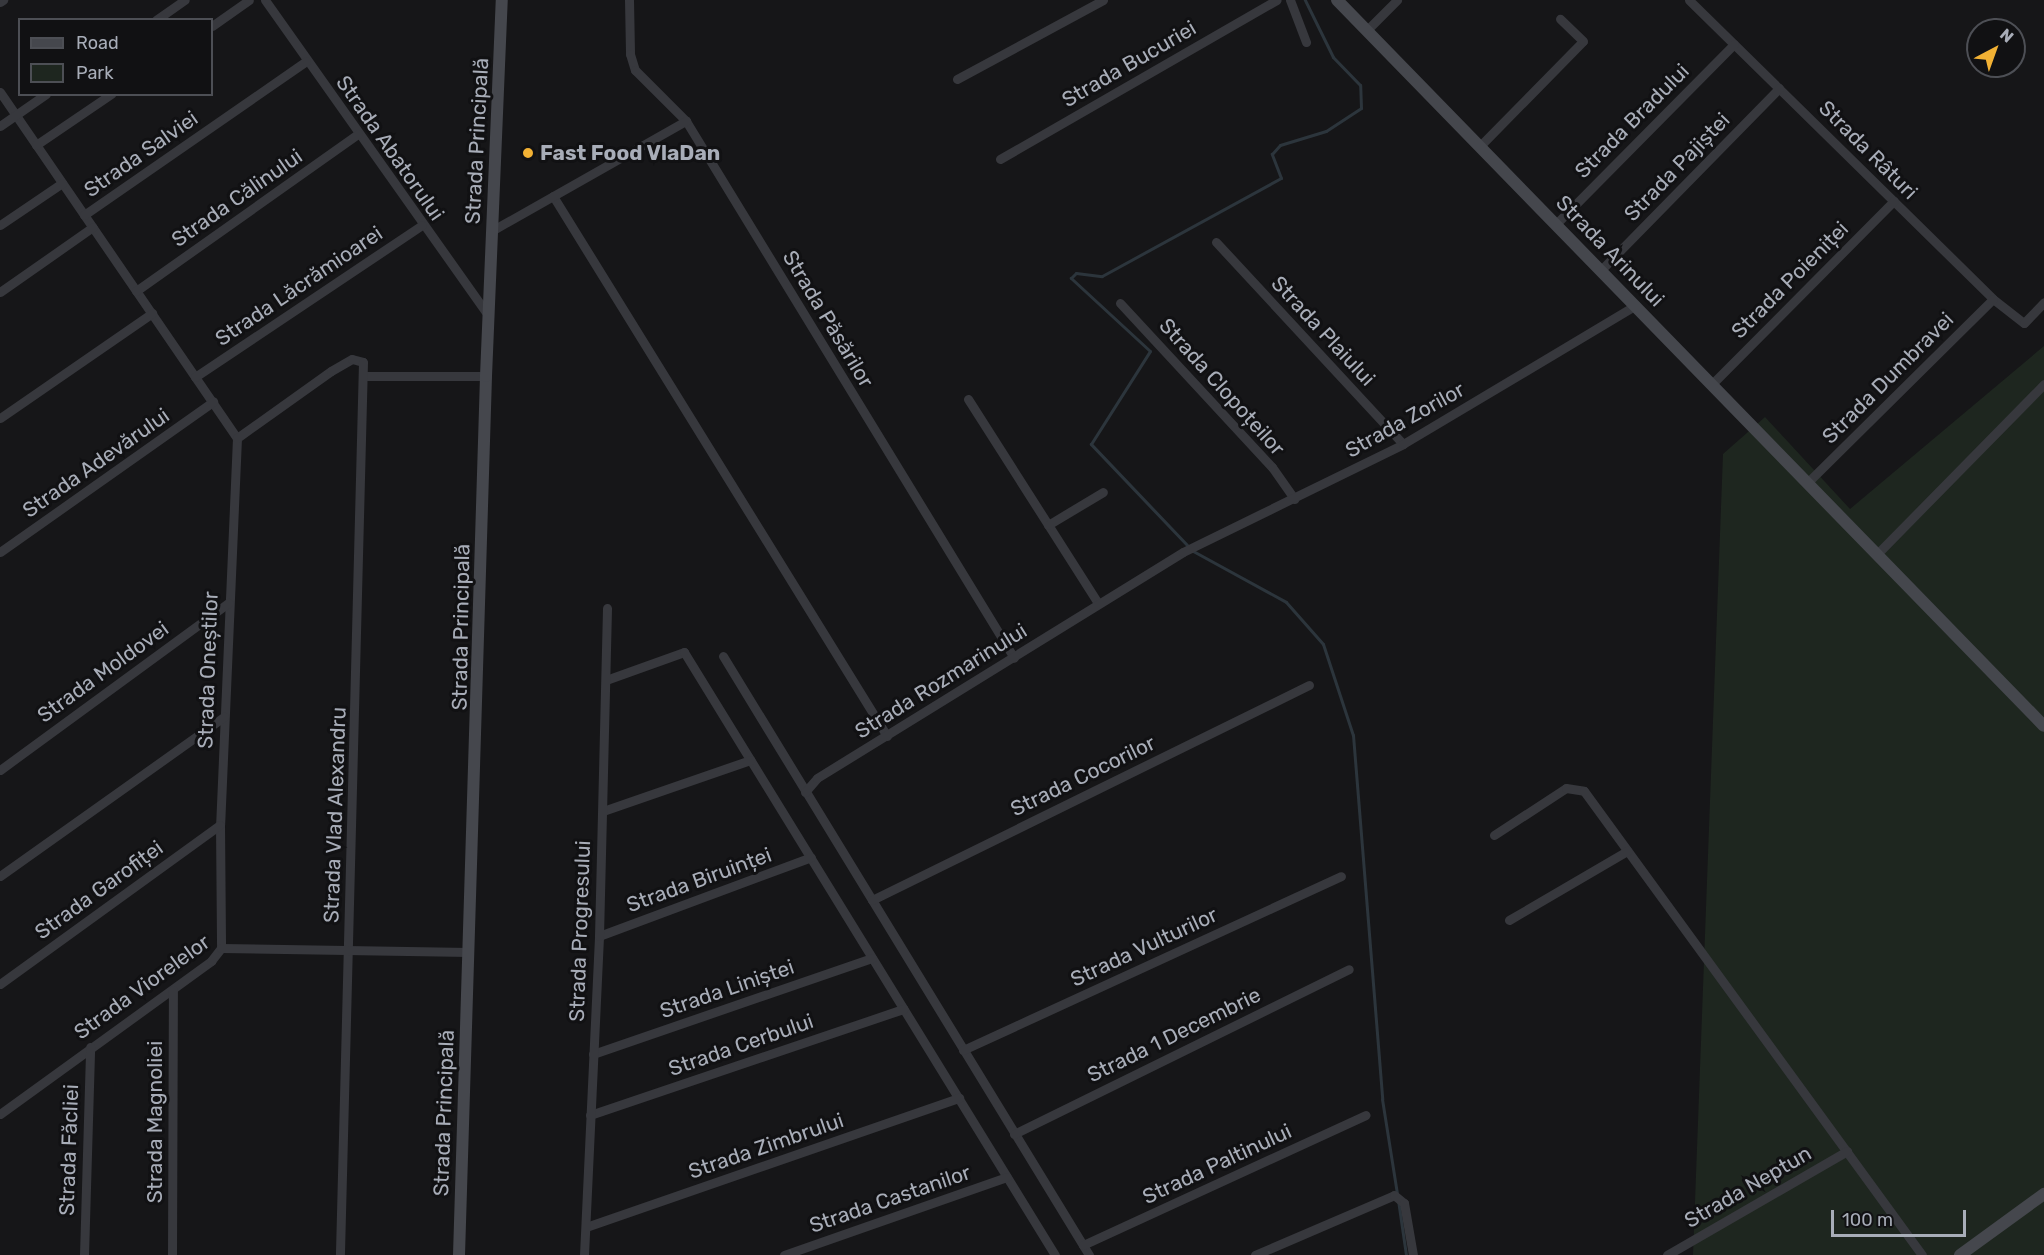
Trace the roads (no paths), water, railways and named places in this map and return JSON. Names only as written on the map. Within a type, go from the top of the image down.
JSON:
[{"type":"main road","name":"Strada Principală","points":[[459,1255],[486,376],[502,0]]},
{"type":"main road","name":"Strada Arinului","points":[[1336,0],[1600,271],[1636,305],[2044,726]]},
{"type":"main road","points":[[1960,1255],[2044,1194]]},
{"type":"street","points":[[159,18],[185,0]]},
{"type":"street","points":[[213,25],[249,0]]},
{"type":"street","name":"Strada Abatorului","points":[[265,0],[422,225],[489,316]]},
{"type":"street","name":"Strada Păsărilor","points":[[630,0],[630,54],[635,70],[686,121],[1014,658]]},
{"type":"street","points":[[957,79],[1102,0]]},
{"type":"street","name":"Strada Bucuriei","points":[[1000,159],[1276,0]]},
{"type":"street","points":[[1290,0],[1306,42]]},
{"type":"street","points":[[1366,31],[1397,0]]},
{"type":"street","name":"Strada Râturi","points":[[1689,0],[1993,299],[2024,323],[2044,302]]},
{"type":"street","points":[[1479,147],[1582,41],[1560,19]]},
{"type":"street","name":"Strada Bradului","points":[[1556,224],[1734,44]]},
{"type":"street","name":"Strada Salviei","points":[[84,215],[306,61]]},
{"type":"street","name":"Strada Pajiștei","points":[[1600,271],[1779,88]]},
{"type":"street","points":[[0,92],[237,438],[352,359],[363,362],[365,376],[486,376]]},
{"type":"street","points":[[0,126],[43,96]]},
{"type":"street","points":[[36,145],[108,96]]},
{"type":"street","points":[[493,230],[686,121]]},
{"type":"street","name":"Strada Călinului","points":[[136,291],[358,134]]},
{"type":"street","points":[[0,225],[62,183]]},
{"type":"street","points":[[553,196],[887,736]]},
{"type":"street","name":"Strada Poieniței","points":[[1712,384],[1894,201]]},
{"type":"street","name":"Strada Lăcrămioarei","points":[[195,377],[422,225]]},
{"type":"street","points":[[0,292],[93,227]]},
{"type":"street","name":"Strada Plaiului","points":[[1216,242],[1403,444]]},
{"type":"street","name":"Strada Dumbravei","points":[[1808,482],[1993,299]]},
{"type":"street","name":"Strada Clopoțeilor","points":[[1120,303],[1272,467],[1294,499]]},
{"type":"street","name":"Strada Zorilor","points":[[1183,552],[1403,444],[1636,305]]},
{"type":"street","points":[[0,418],[152,313]]},
{"type":"street","name":"Strada Vlad Alexandru","points":[[340,1255],[365,376]]},
{"type":"street","points":[[1878,554],[2044,384]]},
{"type":"street","points":[[968,399],[1098,603]]},
{"type":"street","name":"Strada Adevărului","points":[[0,552],[213,402]]},
{"type":"street","name":"Strada Oneștilor","points":[[221,948],[220,825],[237,438]]},
{"type":"street","points":[[1048,525],[1103,492]]},
{"type":"street","name":"Strada Rozmarinului","points":[[805,792],[817,778],[1183,552]]},
{"type":"street","name":"Strada Moldovei","points":[[0,770],[228,603]]},
{"type":"street","name":"Strada Progresului","points":[[584,1255],[599,936],[607,608]]},
{"type":"street","points":[[606,680],[684,652],[1055,1255]]},
{"type":"street","points":[[723,656],[1089,1255]]},
{"type":"street","name":"Strada Cocorilor","points":[[872,900],[1309,685]]},
{"type":"street","points":[[0,876],[224,717]]},
{"type":"street","points":[[603,811],[750,760]]},
{"type":"street","points":[[1494,835],[1571,787],[1584,791],[1922,1255]]},
{"type":"street","name":"Strada Garofiței","points":[[0,984],[220,825]]},
{"type":"street","points":[[1509,920],[1628,850]]},
{"type":"street","name":"Strada Biruinței","points":[[599,936],[811,857]]},
{"type":"street","name":"Strada Vulturilor","points":[[963,1050],[1341,876]]},
{"type":"street","name":"Strada Viorelelor","points":[[0,1114],[90,1047],[173,990],[211,961],[221,948],[469,952]]},
{"type":"street","name":"Strada Liniștei","points":[[593,1054],[872,958]]},
{"type":"street","name":"Strada 1 Decembrie","points":[[1014,1134],[1349,969]]},
{"type":"street","name":"Strada Magnoliei","points":[[172,1255],[173,990]]},
{"type":"street","name":"Strada Cerbului","points":[[590,1115],[904,1009]]},
{"type":"street","name":"Strada Făcliei","points":[[84,1255],[90,1047]]},
{"type":"street","name":"Strada Zimbrului","points":[[586,1227],[959,1098]]},
{"type":"street","name":"Strada Paltinului","points":[[1083,1245],[1366,1115]]},
{"type":"street","name":"Strada Neptun","points":[[1667,1255],[1847,1151]]},
{"type":"street","name":"Strada Castanilor","points":[[784,1255],[1007,1177]]},
{"type":"street","points":[[1255,1255],[1394,1197],[1413,1255]]},
{"type":"waterway","points":[[1188,546],[1091,444],[1150,351],[1071,278],[1076,273],[1102,276],[1281,178],[1272,154],[1280,145],[1326,131],[1361,108],[1360,85],[1333,57],[1305,0]]},
{"type":"waterway","points":[[1193,551],[1286,602],[1323,644],[1353,735],[1382,1099],[1397,1194]]},
{"type":"waterway","points":[[1398,1200],[1406,1255]]},
{"type":"place","name":"Fast Food VlaDan","points":[[528,153]]}]
